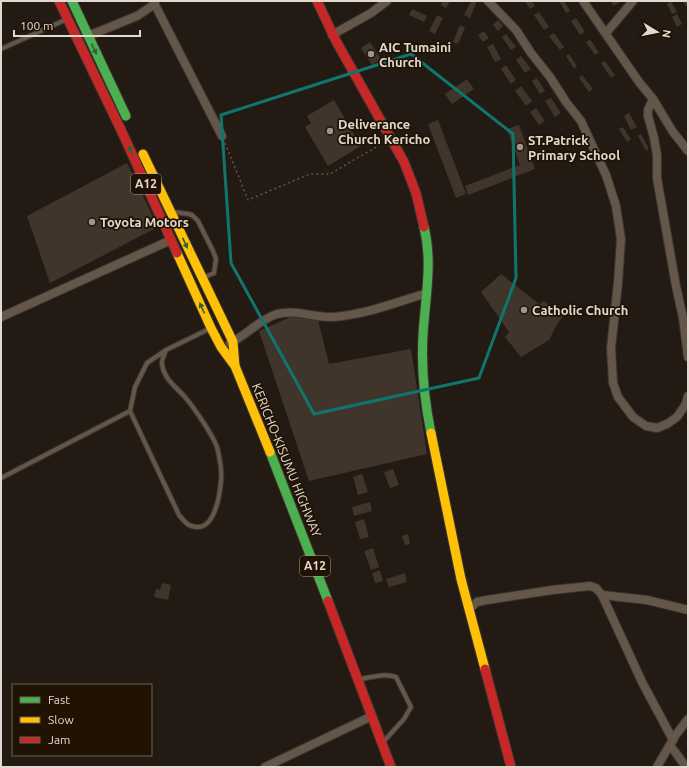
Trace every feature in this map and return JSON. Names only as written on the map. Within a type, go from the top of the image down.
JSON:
[{"type":"main road","name":"KERICHO-KISUMU HIGHWAY","points":[[59,1],[122,132],[220,347],[235,366],[295,514],[391,767]]},
{"type":"main road","points":[[72,1],[131,127]]},
{"type":"main road","points":[[317,1],[332,35],[404,162],[417,200],[426,235],[428,254],[428,293],[423,334],[422,376],[438,468],[461,579],[511,767]]},
{"type":"main road","name":"KERICHO-KISUMU HIGHWAY","points":[[141,149],[233,342],[235,366]]},
{"type":"street","points":[[332,35],[371,13],[387,1]]},
{"type":"street","points":[[488,1],[516,30],[581,121],[606,175],[616,206],[621,239],[611,348],[613,383],[618,397],[633,417],[646,426],[657,428],[667,424],[677,417],[686,404],[688,396]]},
{"type":"street","points":[[583,1],[639,82],[653,99],[673,132],[688,151]]},
{"type":"street","points":[[606,33],[633,1]]},
{"type":"street","points":[[88,36],[137,16],[154,2],[222,136]]},
{"type":"street","points":[[653,99],[648,110],[648,116],[657,155],[658,186],[683,318],[688,357]]},
{"type":"street","points":[[1,316],[171,240]]},
{"type":"street","points":[[220,347],[233,342],[268,318],[278,314],[297,312],[329,317],[355,314],[428,293]]},
{"type":"street","points":[[469,609],[473,604],[482,601],[552,590],[590,586],[596,588],[602,595],[671,742],[686,767]]},
{"type":"street","points":[[602,595],[647,600],[688,610]]},
{"type":"street","points":[[265,767],[372,716]]},
{"type":"street","points":[[657,767],[671,742],[688,719]]},
{"type":"lane","points":[[1,49],[78,14]]},
{"type":"lane","points":[[160,214],[170,212],[188,214],[196,218],[213,251],[216,259],[214,273],[191,282]]},
{"type":"lane","points":[[166,350],[162,363],[167,378],[198,414],[218,449],[221,481],[218,501],[213,518],[202,527],[192,527],[185,523],[179,514],[130,410],[135,387],[147,363],[166,350],[211,328]]},
{"type":"lane","points":[[1,478],[130,410]]},
{"type":"lane","points":[[358,680],[382,675],[391,675],[396,677],[411,706],[404,719],[383,743]]},
{"type":"path","points":[[222,136],[248,200],[310,174],[330,174],[391,138]]},
{"type":"highlighted area","points":[[411,54],[513,134],[516,278],[479,378],[314,414],[231,263],[221,115]]},
{"type":"building","points":[[443,1],[450,1],[446,8],[441,5]]},
{"type":"building","points":[[471,1],[477,1],[470,18],[464,15]]},
{"type":"building","points":[[525,1],[532,1],[535,6],[530,9]]},
{"type":"building","points":[[559,1],[564,1],[570,11],[566,13]]},
{"type":"building","points":[[610,1],[621,1],[614,6]]},
{"type":"building","points":[[671,1],[677,12],[672,14],[667,4]]},
{"type":"building","points":[[682,1],[688,1],[688,6],[686,6]]},
{"type":"building","points":[[412,9],[427,16],[424,22],[409,15]]},
{"type":"building","points":[[539,12],[549,27],[544,30],[534,15]]},
{"type":"building","points":[[677,14],[682,24],[677,27],[672,17]]},
{"type":"building","points":[[437,15],[443,18],[435,34],[429,31]]},
{"type":"building","points":[[576,18],[585,32],[580,35],[571,21]]},
{"type":"building","points":[[498,20],[503,26],[498,31],[493,25]]},
{"type":"building","points":[[460,25],[465,28],[458,44],[453,42]]},
{"type":"building","points":[[484,31],[489,38],[483,42],[478,35]]},
{"type":"building","points":[[554,33],[564,47],[560,50],[549,36]]},
{"type":"building","points":[[506,34],[516,47],[511,50],[502,37]]},
{"type":"building","points":[[590,39],[599,53],[595,55],[586,42]]},
{"type":"building","name":"AIC Tumaini Church","points":[[370,42],[381,59],[372,65],[361,48]]},
{"type":"building","points":[[493,44],[501,59],[495,62],[487,47]]},
{"type":"building","points":[[569,54],[577,66],[574,69],[566,56]]},
{"type":"building","points":[[521,56],[531,69],[525,73],[516,60]]},
{"type":"building","points":[[605,61],[615,75],[611,78],[601,63]]},
{"type":"building","points":[[506,65],[516,80],[511,84],[501,69]]},
{"type":"building","points":[[582,75],[593,89],[589,92],[579,78]]},
{"type":"building","points":[[537,78],[545,91],[540,94],[532,81]]},
{"type":"building","points":[[467,79],[474,89],[452,104],[445,94]]},
{"type":"building","points":[[521,86],[532,101],[526,106],[515,91]]},
{"type":"building","points":[[551,98],[561,113],[555,117],[545,101]]},
{"type":"building","name":"Deliverance Church Kericho","points":[[334,100],[355,136],[359,135],[364,144],[328,166],[305,127],[311,123],[307,116]]},
{"type":"building","points":[[536,108],[545,121],[539,125],[530,112]]},
{"type":"building","points":[[629,113],[637,127],[631,130],[624,116]]},
{"type":"building","points":[[438,120],[466,194],[456,198],[428,124]]},
{"type":"building","name":"ST.Patrick Primary School","points":[[519,125],[535,169],[468,195],[465,186],[520,165],[507,129]]},
{"type":"building","points":[[623,127],[631,139],[627,142],[619,129]]},
{"type":"building","points":[[641,134],[649,149],[646,151],[638,136]]},
{"type":"building","name":"Toyota Motors","points":[[127,163],[158,227],[50,283],[27,216]]},
{"type":"building","name":"Catholic Church","points":[[501,274],[539,304],[544,301],[563,316],[549,340],[521,357],[505,337],[509,332],[481,292]]},
{"type":"building","points":[[291,317],[318,320],[329,364],[411,349],[427,454],[309,481],[259,331]]},
{"type":"building","points":[[393,469],[399,485],[390,488],[384,472]]},
{"type":"building","points":[[362,474],[368,492],[358,495],[353,477]]},
{"type":"building","points":[[370,502],[372,511],[354,516],[352,507]]},
{"type":"building","points":[[364,519],[369,537],[360,539],[355,522]]},
{"type":"building","points":[[408,534],[410,544],[405,545],[402,536]]},
{"type":"building","points":[[373,548],[379,567],[371,570],[364,551]]},
{"type":"building","points":[[380,570],[383,581],[375,583],[372,573]]},
{"type":"building","points":[[405,573],[407,582],[389,587],[386,579]]},
{"type":"building","points":[[162,583],[171,585],[168,600],[154,597],[156,589],[160,590]]},
{"type":"traffic: fast","points":[[72,1],[126,116]]},
{"type":"traffic: fast","points":[[424,227],[427,240],[428,281],[422,348],[425,396],[431,433]]},
{"type":"traffic: fast","points":[[270,452],[328,601]]},
{"type":"traffic: slow","points":[[143,154],[233,342],[235,366]]},
{"type":"traffic: slow","points":[[177,253],[211,328],[221,347],[235,366],[270,452]]},
{"type":"traffic: slow","points":[[431,433],[461,579],[485,669]]},
{"type":"traffic: jam","points":[[59,1],[122,132],[177,253]]},
{"type":"traffic: jam","points":[[317,1],[336,41],[404,162],[416,193],[424,227]]},
{"type":"traffic: jam","points":[[328,601],[391,767]]},
{"type":"traffic: jam","points":[[485,669],[511,767]]},
{"type":"place","name":"AIC Tumaini Church","points":[[371,54]]},
{"type":"place","name":"Deliverance Church Kericho","points":[[330,131]]},
{"type":"place","name":"ST.Patrick Primary School","points":[[520,147]]},
{"type":"place","name":"Toyota Motors","points":[[92,222]]},
{"type":"place","name":"Catholic Church","points":[[524,310]]}]
